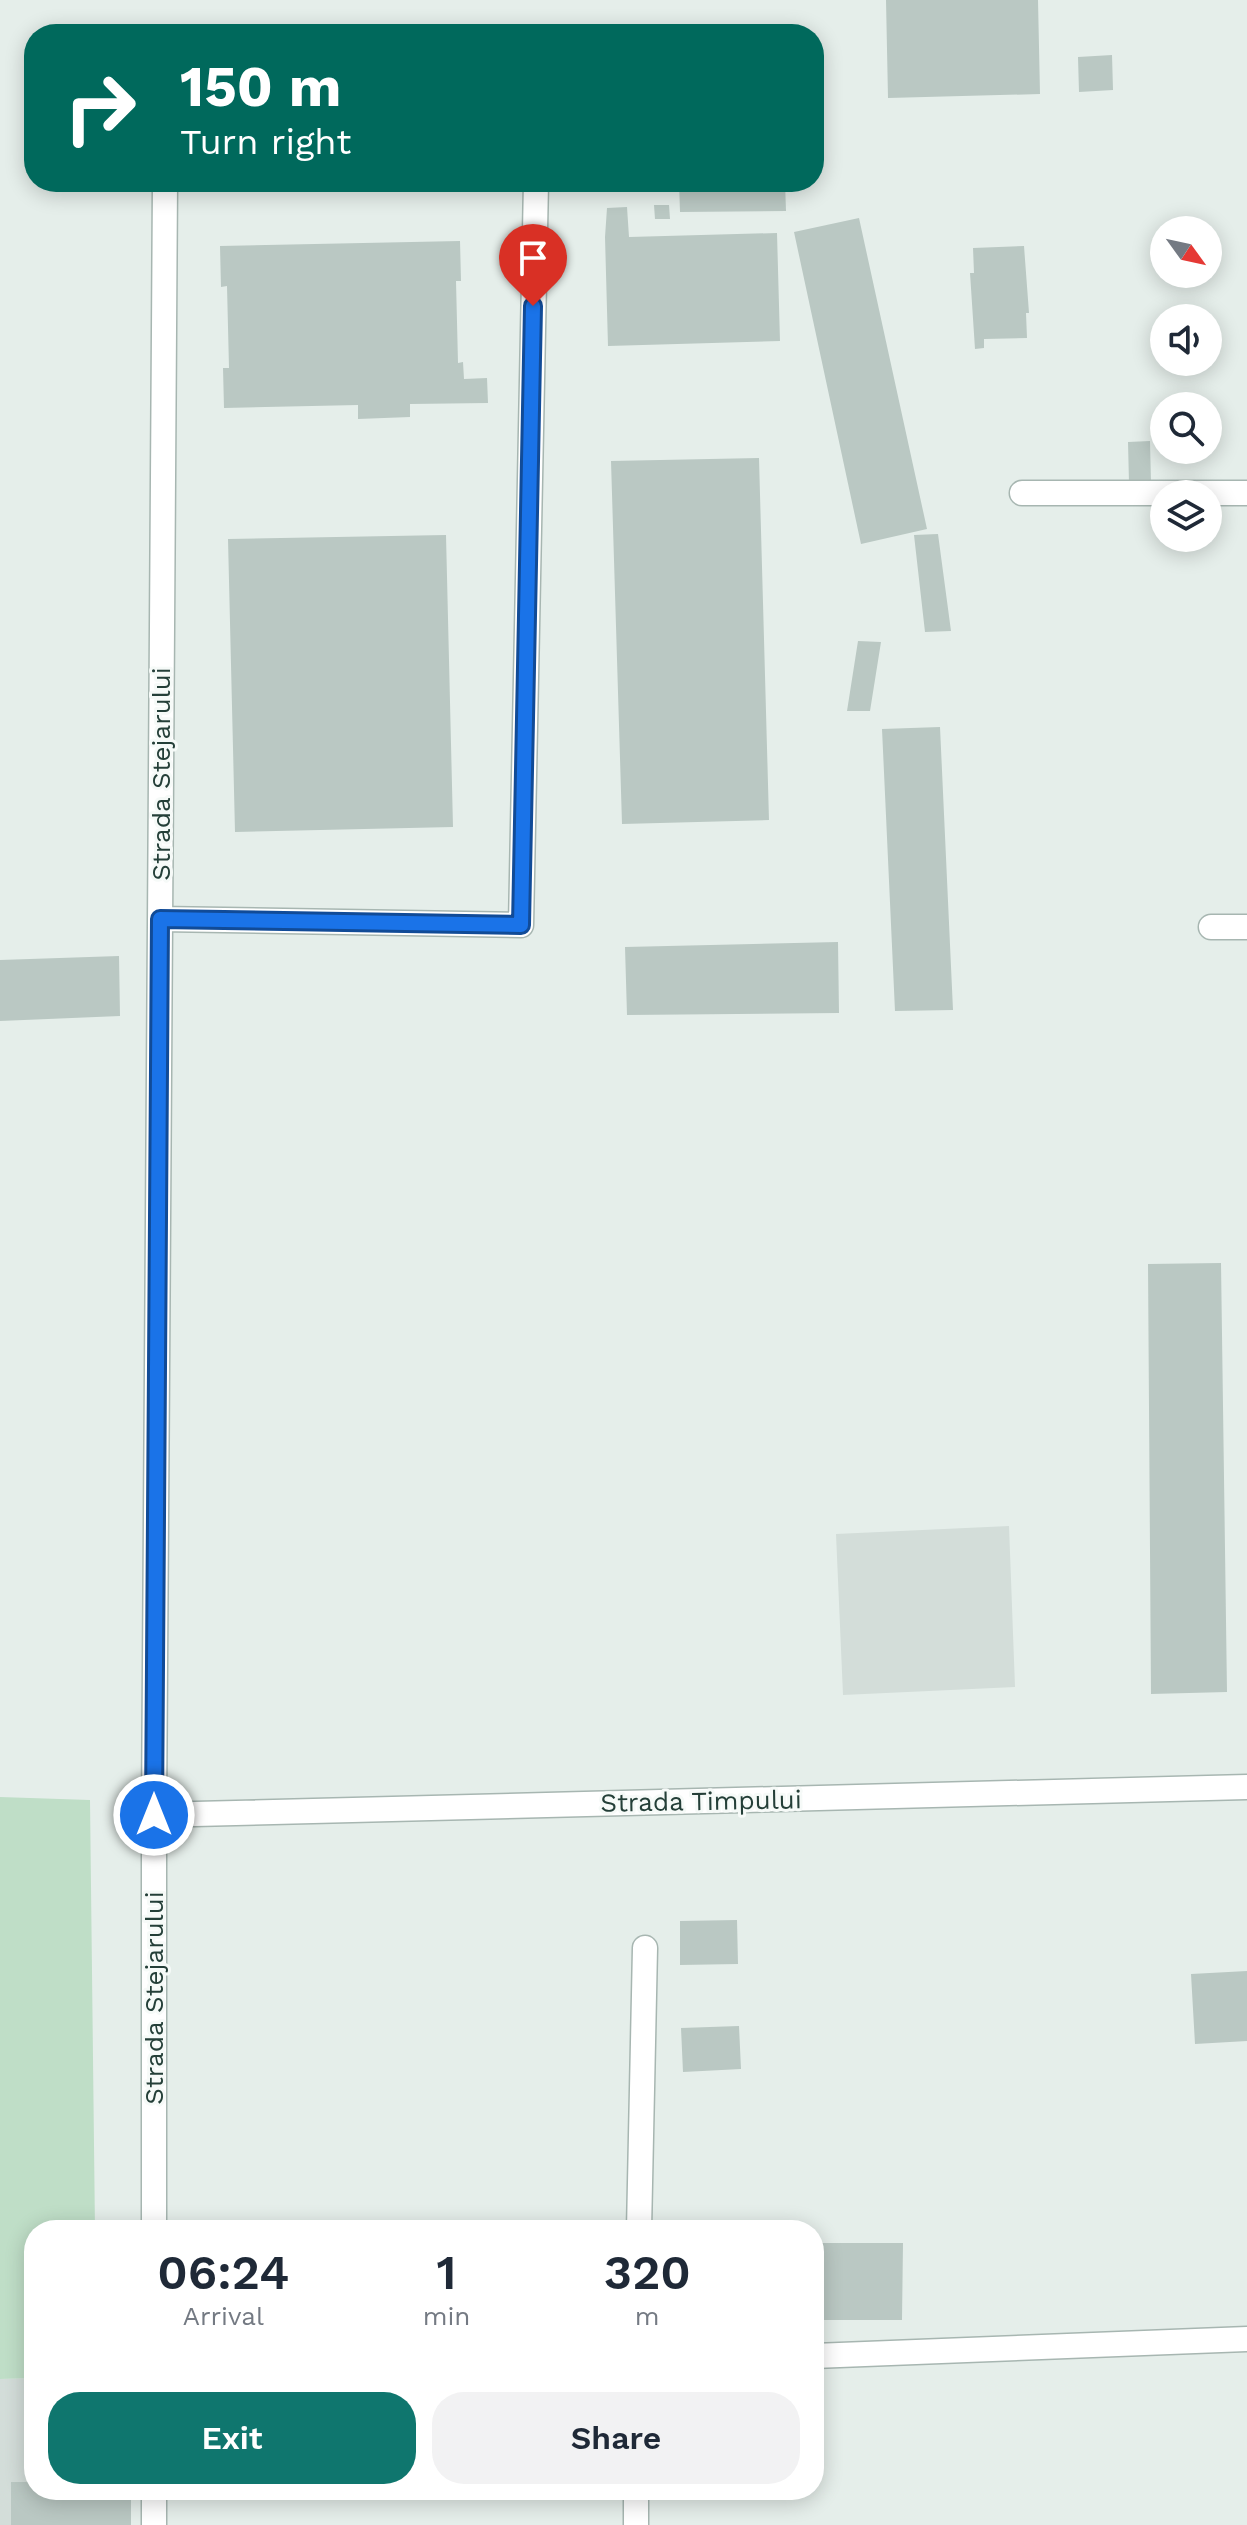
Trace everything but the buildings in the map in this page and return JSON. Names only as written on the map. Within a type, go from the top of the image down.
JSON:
[{"type":"street","name":"Strada Stejarului","points":[[154,2220],[165,192]]},
{"type":"street","points":[[160,919],[521,925],[536,192]]},
{"type":"street","points":[[1022,493],[1247,493]]},
{"type":"street","points":[[1211,927],[1247,927]]},
{"type":"street","name":"Strada Timpului","points":[[154,1815],[1247,1787]]},
{"type":"street","points":[[639,2220],[645,1948]]},
{"type":"street","points":[[824,2356],[1247,2339]]},
{"type":"street","points":[[154,2500],[154,2525]]},
{"type":"street","points":[[636,2500],[636,2525]]},
{"type":"shaded area","points":[[1009,1526],[1015,1687],[843,1695],[836,1534]]},
{"type":"shaded area","points":[[24,2378],[24,2500],[131,2500],[131,2525],[0,2525],[0,2379]]},
{"type":"green space","points":[[0,1797],[90,1800],[95,2220],[24,2220],[24,2378],[0,2379]]},
{"type":"route","points":[[154,1815],[160,919],[521,925],[533,306]]}]
